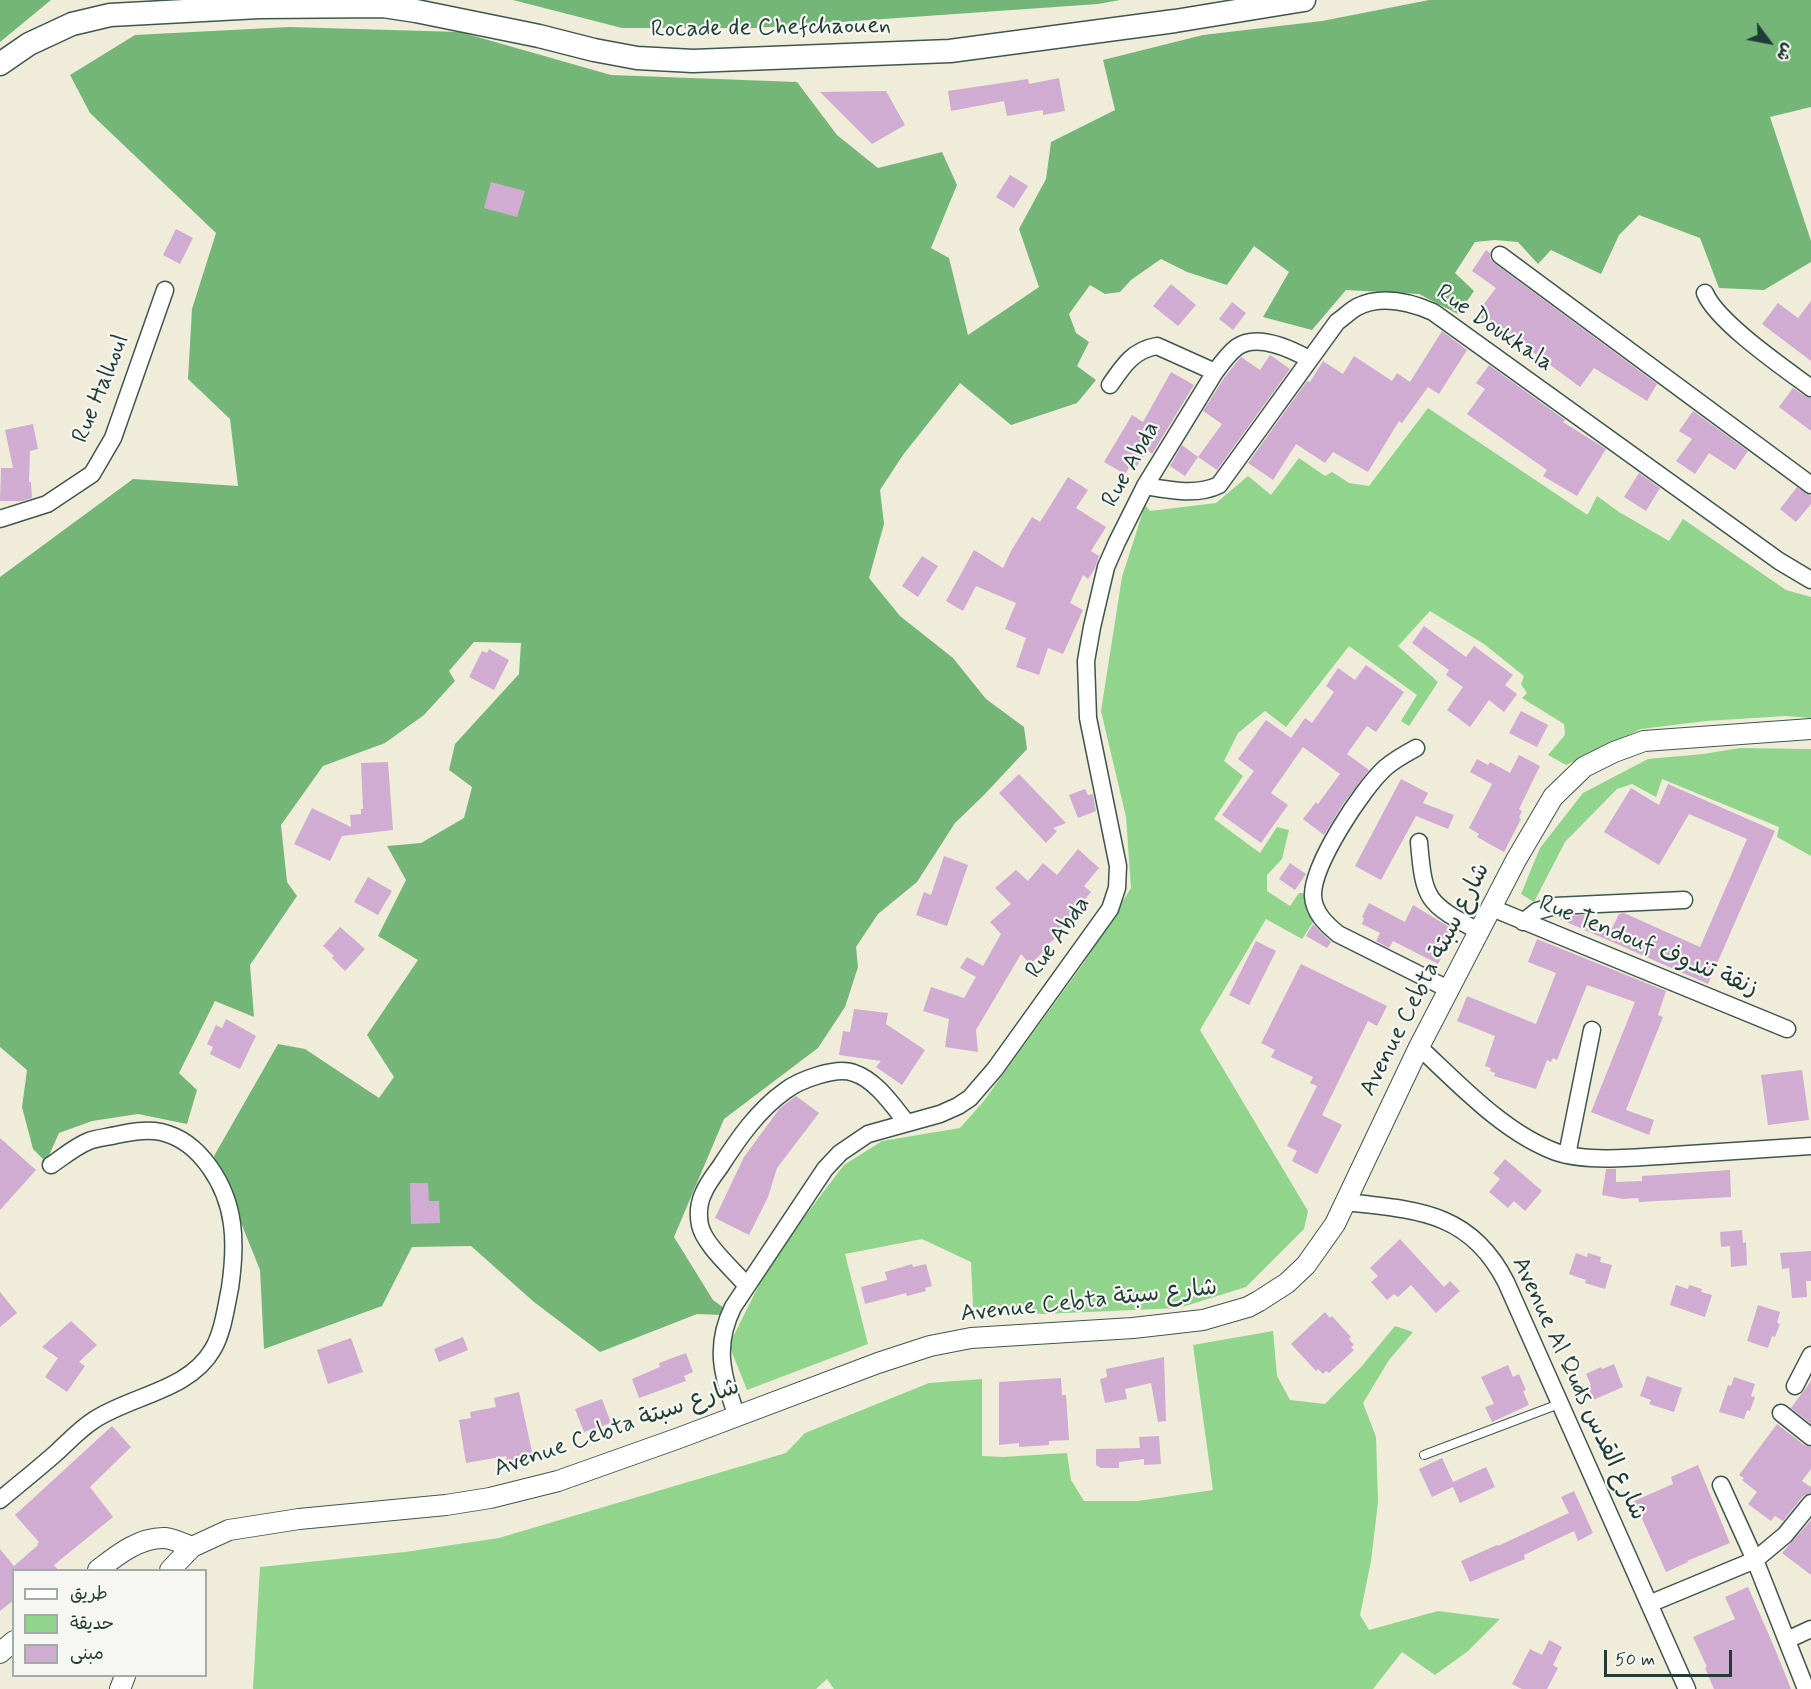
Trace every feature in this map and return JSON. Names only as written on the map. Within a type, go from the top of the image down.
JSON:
[{"type":"main road","name":"Rocade de Chefchaouen","points":[[0,64],[29,44],[72,24],[110,15],[259,7],[383,6],[539,36],[637,58],[717,61],[950,51],[1175,21],[1304,0]]},
{"type":"street","points":[[1500,255],[1811,485]]},
{"type":"street","name":"Rue Halhoul","points":[[0,519],[47,504],[92,474],[113,438],[165,290]]},
{"type":"street","points":[[1706,293],[1713,308],[1811,388]]},
{"type":"street","name":"Rue Doukkala","points":[[1145,486],[1173,491],[1208,489],[1219,485],[1337,322],[1358,307],[1393,301],[1420,306],[1433,312],[1779,561],[1811,580]]},
{"type":"street","name":"Rue Abda","points":[[737,1417],[728,1389],[720,1344],[724,1324],[801,1204],[840,1153],[868,1134],[929,1117],[958,1106],[970,1098],[982,1085],[1101,923],[1116,896],[1118,877],[1116,854],[1088,718],[1086,661],[1106,567],[1145,486],[1215,372],[1236,348],[1248,343],[1268,342],[1309,359]]},
{"type":"street","points":[[1110,385],[1131,357],[1148,347],[1157,346],[1215,372]]},
{"type":"street","name":"Avenue Cebta شارع سبتة","points":[[171,1569],[192,1547],[229,1530],[299,1519],[446,1505],[521,1492],[606,1465],[930,1346],[971,1338],[1133,1328],[1203,1320],[1248,1307],[1287,1283],[1306,1265],[1330,1233],[1419,1047],[1529,836],[1553,797],[1584,767],[1629,745],[1644,741],[1811,729]]},
{"type":"street","points":[[1416,748],[1388,765],[1365,793],[1324,855],[1313,895],[1321,917],[1338,934],[1450,990]]},
{"type":"street","points":[[1419,842],[1423,880],[1428,895],[1437,906],[1480,932]]},
{"type":"street","points":[[1523,922],[1537,911],[1555,906],[1684,900]]},
{"type":"street","name":"Rue Tendouf زنقة تندوف","points":[[1492,908],[1787,1029]]},
{"type":"street","points":[[1567,1155],[1592,1030]]},
{"type":"street","points":[[1419,1047],[1482,1105],[1510,1126],[1537,1143],[1567,1155],[1645,1157],[1811,1146]]},
{"type":"street","points":[[747,1286],[706,1239],[700,1223],[700,1207],[703,1194],[714,1176],[740,1137],[760,1114],[786,1090],[800,1082],[822,1075],[849,1071],[865,1079],[877,1089],[907,1123]]},
{"type":"street","points":[[0,1500],[94,1420],[132,1400],[180,1381],[199,1368],[214,1348],[228,1300],[232,1276],[234,1250],[232,1223],[225,1196],[213,1173],[200,1155],[187,1143],[172,1135],[137,1131],[89,1141],[51,1165]]},
{"type":"street","name":"Avenue Al Quds شارع القدس","points":[[1345,1202],[1397,1208],[1435,1217],[1463,1229],[1477,1240],[1495,1262],[1506,1282],[1687,1689]]},
{"type":"street","points":[[1795,1386],[1811,1355]]},
{"type":"street","points":[[1781,1413],[1811,1437]]},
{"type":"street","points":[[1721,1485],[1755,1560],[1806,1689]]},
{"type":"street","points":[[1649,1604],[1755,1560],[1785,1535],[1811,1503]]},
{"type":"street","points":[[99,1569],[125,1550],[146,1541],[166,1538],[192,1547]]},
{"type":"street","points":[[1787,1640],[1811,1629]]},
{"type":"street","points":[[0,1653],[12,1643]]},
{"type":"lane","points":[[1424,1455],[1559,1404]]},
{"type":"green space","points":[[0,0],[51,0],[0,42]]},
{"type":"green space","points":[[513,0],[1120,0],[1098,4],[755,28],[622,28]]},
{"type":"green space","points":[[1429,0],[1811,0],[1811,107],[1770,117],[1811,241],[1811,262],[1764,290],[1719,288],[1700,238],[1639,215],[1619,235],[1601,274],[1551,250],[1538,264],[1518,242],[1495,240],[1475,242],[1455,273],[1474,291],[1458,314],[1419,294],[1346,290],[1312,330],[1263,317],[1289,272],[1254,246],[1227,285],[1187,272],[1161,259],[1131,280],[1120,292],[1105,294],[1090,285],[1069,314],[1076,333],[1089,342],[1077,366],[1096,380],[1077,403],[1011,425],[960,383],[903,455],[880,490],[884,524],[869,578],[900,616],[953,658],[986,699],[1024,727],[1027,749],[955,823],[917,882],[878,914],[856,947],[858,967],[845,1007],[818,1048],[724,1119],[674,1237],[713,1300],[724,1308],[722,1315],[697,1314],[600,1352],[534,1302],[471,1246],[412,1247],[382,1306],[264,1349],[260,1270],[214,1156],[278,1044],[305,1049],[379,1098],[394,1077],[367,1035],[418,960],[378,936],[406,880],[387,846],[421,843],[464,818],[472,787],[449,770],[455,744],[519,674],[521,643],[474,642],[449,671],[455,681],[424,715],[385,743],[323,766],[281,825],[287,882],[297,896],[250,965],[254,1017],[215,1001],[179,1073],[197,1090],[187,1124],[138,1114],[92,1121],[59,1133],[46,1162],[33,1149],[22,1107],[27,1070],[0,1047],[0,577],[133,479],[238,486],[230,419],[188,379],[192,309],[216,233],[90,113],[70,75],[135,35],[289,27],[460,32],[611,75],[797,82],[837,135],[878,168],[942,152],[957,185],[931,248],[949,258],[968,335],[1039,287],[1019,229],[1046,179],[1051,142],[1115,110],[1103,60],[1203,35],[1322,21]]},
{"type":"green space","points":[[1428,408],[1586,514],[1597,496],[1619,512],[1669,541],[1683,519],[1786,590],[1811,597],[1811,718],[1785,716],[1706,721],[1641,729],[1566,765],[1548,755],[1565,735],[1564,724],[1522,698],[1527,693],[1521,684],[1524,676],[1484,644],[1430,611],[1398,646],[1438,682],[1409,726],[1401,721],[1417,695],[1349,646],[1286,727],[1265,711],[1238,733],[1224,761],[1243,776],[1214,819],[1260,853],[1277,827],[1289,830],[1282,859],[1267,875],[1267,891],[1290,906],[1299,893],[1304,893],[1315,919],[1302,939],[1266,919],[1200,1030],[1308,1211],[1304,1229],[1246,1287],[1179,1308],[1042,1314],[973,1307],[971,1262],[922,1239],[845,1254],[868,1344],[747,1390],[729,1345],[772,1259],[844,1165],[882,1141],[960,1128],[983,1102],[1083,964],[1131,888],[1126,817],[1101,711],[1122,577],[1145,505],[1150,511],[1216,503],[1248,476],[1271,495],[1299,458],[1325,476],[1332,472],[1349,483],[1369,486]]},
{"type":"green space","points":[[1740,748],[1811,749],[1811,856],[1777,837],[1779,827],[1662,779],[1656,797],[1632,784],[1617,789],[1565,842],[1534,902],[1521,894],[1540,848],[1583,793],[1648,759]]},
{"type":"green space","points":[[1395,1326],[1413,1332],[1389,1360],[1363,1403],[1376,1437],[1378,1502],[1371,1561],[1360,1615],[1369,1630],[1438,1611],[1500,1619],[1468,1651],[1435,1675],[1402,1652],[1373,1689],[834,1689],[827,1679],[816,1689],[253,1689],[260,1567],[405,1552],[499,1538],[786,1453],[805,1433],[929,1383],[982,1379],[982,1456],[1067,1453],[1071,1480],[1084,1501],[1138,1501],[1213,1490],[1193,1345],[1273,1331],[1277,1376],[1290,1400],[1325,1404],[1361,1367]]},
{"type":"building","points":[[1059,78],[1065,111],[1043,115],[1043,110],[1007,116],[1004,101],[951,111],[948,91],[1028,79],[1029,84]]},
{"type":"building","points":[[886,91],[905,125],[872,144],[820,92]]},
{"type":"building","points":[[1010,175],[1028,186],[1014,208],[996,197]]},
{"type":"building","points":[[491,182],[525,191],[517,217],[484,208]]},
{"type":"building","points":[[176,229],[193,238],[180,264],[163,255]]},
{"type":"building","points":[[1486,250],[1490,253],[1490,259],[1494,263],[1657,384],[1647,401],[1594,368],[1580,387],[1515,339],[1513,341],[1476,314],[1496,288],[1472,271]]},
{"type":"building","points":[[1171,284],[1196,305],[1178,326],[1153,306]]},
{"type":"building","points":[[1811,301],[1811,361],[1762,324],[1778,303],[1798,318]]},
{"type":"building","points":[[1232,302],[1246,313],[1233,330],[1219,319]]},
{"type":"building","points":[[1442,331],[1467,350],[1439,394],[1428,387],[1402,423],[1399,421],[1368,472],[1333,452],[1325,463],[1296,444],[1273,480],[1248,463],[1307,381],[1310,382],[1323,361],[1343,374],[1354,356],[1392,381],[1397,373],[1410,382]]},
{"type":"building","points":[[1270,355],[1290,369],[1217,470],[1198,457],[1222,424],[1203,411],[1224,378],[1241,357],[1260,370]]},
{"type":"building","points":[[1489,365],[1565,420],[1563,422],[1606,449],[1577,496],[1543,476],[1547,470],[1467,414],[1485,389],[1476,383]]},
{"type":"building","points":[[1171,372],[1194,385],[1152,454],[1147,450],[1137,466],[1132,463],[1125,474],[1104,462],[1132,415],[1143,422]]},
{"type":"building","points":[[1793,388],[1811,398],[1811,431],[1779,407]]},
{"type":"building","points":[[1693,411],[1748,451],[1735,470],[1709,453],[1695,474],[1676,461],[1692,439],[1679,431]]},
{"type":"building","points":[[33,424],[38,449],[30,451],[29,482],[31,482],[32,498],[23,501],[0,501],[1,468],[13,468],[5,430]]},
{"type":"building","points":[[1182,445],[1198,457],[1185,476],[1170,466]]},
{"type":"building","points":[[1639,473],[1660,488],[1646,511],[1624,497]]},
{"type":"building","points":[[1068,477],[1088,490],[1076,508],[1106,527],[1091,551],[1099,556],[1095,568],[1088,579],[1083,575],[1070,603],[1083,610],[1063,654],[1048,648],[1039,675],[1016,667],[1026,638],[1005,629],[1016,603],[976,586],[963,611],[946,601],[974,550],[1003,568],[1032,517],[1040,522]]},
{"type":"building","points":[[1797,487],[1811,496],[1811,504],[1796,522],[1780,509]]},
{"type":"building","points":[[922,556],[938,566],[918,597],[902,586]]},
{"type":"building","points":[[1424,626],[1466,657],[1474,646],[1513,675],[1505,685],[1517,694],[1504,712],[1489,700],[1470,727],[1447,710],[1463,687],[1446,675],[1449,670],[1412,643]]},
{"type":"building","points":[[489,649],[509,660],[494,690],[469,677],[482,651],[487,653]]},
{"type":"building","points":[[1366,665],[1404,692],[1376,732],[1367,726],[1347,754],[1369,770],[1343,804],[1324,835],[1303,819],[1316,802],[1318,804],[1340,774],[1303,747],[1271,793],[1288,805],[1261,843],[1222,815],[1254,771],[1238,759],[1266,720],[1291,738],[1305,718],[1312,723],[1334,692],[1326,686],[1338,668],[1355,680]]},
{"type":"building","points":[[1521,711],[1548,725],[1537,747],[1509,733]]},
{"type":"building","points":[[1519,755],[1540,766],[1519,809],[1522,811],[1519,817],[1521,819],[1504,852],[1477,837],[1479,834],[1469,828],[1492,784],[1470,772],[1477,759],[1488,765],[1490,762],[1510,773]]},
{"type":"building","points":[[388,762],[393,830],[342,836],[330,861],[294,844],[312,808],[351,827],[350,815],[361,814],[361,809],[363,809],[361,763]]},
{"type":"building","points":[[1019,774],[1066,823],[1053,828],[1057,831],[1046,843],[999,793]]},
{"type":"building","points":[[1401,779],[1428,793],[1423,803],[1454,815],[1448,829],[1416,816],[1381,880],[1355,866]]},
{"type":"building","points":[[1668,784],[1775,831],[1708,984],[1555,917],[1583,915],[1612,928],[1619,914],[1624,913],[1700,947],[1747,839],[1689,814],[1659,865],[1604,832],[1631,788],[1659,805]]},
{"type":"building","points":[[1085,789],[1088,795],[1093,794],[1096,811],[1078,818],[1069,795]]},
{"type":"building","points":[[1078,849],[1099,868],[1084,886],[1091,892],[1059,930],[1062,933],[1047,945],[1049,947],[1030,964],[1021,954],[976,1030],[978,1052],[945,1047],[949,1019],[923,1011],[931,987],[964,998],[976,977],[960,968],[967,957],[983,966],[1001,934],[990,922],[1011,904],[995,888],[1016,870],[1028,881],[1043,863],[1057,875]]},
{"type":"building","points":[[944,856],[968,865],[947,926],[916,915],[924,892],[931,895]]},
{"type":"building","points":[[1290,863],[1306,874],[1295,890],[1279,879]]},
{"type":"building","points":[[368,877],[392,891],[378,915],[354,902]]},
{"type":"building","points":[[1369,903],[1405,922],[1413,905],[1456,931],[1438,964],[1393,941],[1389,948],[1376,941],[1380,933],[1362,924],[1364,918],[1362,917]]},
{"type":"building","points":[[1313,924],[1331,942],[1327,948],[1306,936]]},
{"type":"building","points":[[340,927],[365,949],[345,971],[323,946]]},
{"type":"building","points":[[1537,939],[1666,991],[1658,1015],[1663,1017],[1626,1110],[1654,1120],[1649,1135],[1591,1112],[1635,1002],[1587,985],[1557,1060],[1553,1058],[1551,1062],[1547,1060],[1536,1089],[1494,1076],[1495,1073],[1490,1071],[1491,1068],[1485,1066],[1495,1036],[1457,1021],[1467,996],[1536,1024],[1556,973],[1528,962]]},
{"type":"building","points":[[1256,941],[1276,951],[1249,1005],[1229,995]]},
{"type":"building","points":[[1301,964],[1387,1006],[1377,1026],[1368,1021],[1322,1115],[1342,1125],[1317,1174],[1292,1161],[1297,1151],[1287,1146],[1317,1086],[1310,1083],[1313,1077],[1271,1057],[1275,1050],[1261,1043]]},
{"type":"building","points":[[854,1009],[888,1013],[886,1024],[925,1050],[902,1085],[876,1067],[881,1061],[839,1055],[843,1031],[850,1032]]},
{"type":"building","points":[[226,1019],[256,1036],[240,1069],[210,1054],[213,1047],[207,1044],[216,1025],[222,1028]]},
{"type":"building","points":[[1802,1070],[1809,1120],[1768,1125],[1761,1075]]},
{"type":"building","points":[[796,1096],[819,1113],[777,1168],[768,1197],[749,1235],[715,1218],[744,1157],[780,1108]]},
{"type":"building","points":[[0,1138],[36,1170],[0,1210]]},
{"type":"building","points":[[1505,1159],[1542,1191],[1525,1211],[1514,1201],[1508,1208],[1489,1192],[1500,1179],[1493,1173]]},
{"type":"building","points":[[1606,1169],[1616,1169],[1616,1182],[1642,1181],[1642,1176],[1730,1170],[1731,1197],[1639,1202],[1638,1198],[1623,1199],[1602,1195]]},
{"type":"building","points":[[410,1183],[428,1183],[429,1201],[439,1201],[440,1223],[411,1224]]},
{"type":"building","points":[[1742,1230],[1743,1243],[1746,1242],[1747,1265],[1731,1267],[1730,1246],[1721,1247],[1720,1232]]},
{"type":"building","points":[[1400,1239],[1444,1287],[1450,1281],[1460,1291],[1436,1313],[1411,1285],[1398,1297],[1394,1294],[1387,1300],[1371,1282],[1378,1276],[1370,1268]]},
{"type":"building","points":[[1811,1251],[1811,1281],[1806,1281],[1807,1297],[1792,1298],[1789,1268],[1782,1269],[1780,1253]]},
{"type":"building","points":[[1576,1253],[1587,1257],[1588,1253],[1601,1257],[1600,1262],[1612,1265],[1605,1289],[1585,1283],[1586,1280],[1569,1274]]},
{"type":"building","points":[[912,1264],[913,1267],[926,1264],[932,1286],[925,1288],[926,1291],[907,1296],[906,1293],[865,1304],[861,1287],[887,1280],[885,1272]]},
{"type":"building","points":[[1676,1285],[1688,1289],[1689,1285],[1712,1295],[1705,1317],[1670,1305]]},
{"type":"building","points":[[0,1292],[17,1313],[0,1327]]},
{"type":"building","points":[[1758,1305],[1780,1312],[1777,1323],[1780,1324],[1768,1348],[1747,1341]]},
{"type":"building","points":[[1325,1312],[1330,1318],[1332,1316],[1351,1337],[1349,1339],[1354,1345],[1351,1347],[1354,1350],[1329,1373],[1326,1371],[1323,1374],[1318,1369],[1316,1371],[1291,1344]]},
{"type":"building","points":[[71,1321],[97,1345],[79,1362],[85,1366],[67,1392],[45,1377],[58,1358],[42,1347]]},
{"type":"building","points":[[463,1337],[468,1350],[439,1362],[434,1349]]},
{"type":"building","points":[[351,1338],[363,1372],[328,1384],[317,1350]]},
{"type":"building","points":[[686,1353],[693,1372],[684,1376],[686,1381],[639,1398],[632,1379],[660,1367],[659,1363]]},
{"type":"building","points":[[1164,1357],[1166,1421],[1158,1422],[1151,1383],[1125,1389],[1127,1399],[1105,1403],[1100,1379],[1107,1377],[1106,1369]]},
{"type":"building","points":[[1614,1364],[1623,1387],[1593,1400],[1588,1386],[1591,1385],[1586,1374]]},
{"type":"building","points":[[1508,1365],[1513,1377],[1519,1374],[1529,1405],[1492,1422],[1485,1407],[1494,1404],[1481,1377]]},
{"type":"building","points":[[1647,1376],[1682,1388],[1674,1412],[1649,1404],[1651,1400],[1640,1396]]},
{"type":"building","points":[[1734,1377],[1755,1384],[1751,1396],[1755,1397],[1744,1419],[1719,1412],[1728,1385],[1731,1386]]},
{"type":"building","points":[[1061,1378],[1062,1395],[1066,1395],[1069,1440],[1049,1441],[1049,1445],[1019,1447],[1019,1443],[999,1445],[999,1382]]},
{"type":"building","points":[[1811,1381],[1811,1424],[1791,1408]]},
{"type":"building","points":[[519,1392],[534,1461],[508,1467],[506,1456],[466,1463],[459,1420],[471,1418],[470,1412],[496,1407],[494,1398]]},
{"type":"building","points":[[602,1399],[611,1423],[584,1432],[575,1409]]},
{"type":"building","points":[[1777,1424],[1804,1445],[1811,1447],[1811,1469],[1802,1481],[1811,1487],[1811,1493],[1803,1496],[1783,1521],[1775,1516],[1771,1521],[1748,1504],[1757,1492],[1739,1475]]},
{"type":"building","points":[[112,1426],[131,1447],[90,1487],[113,1517],[54,1565],[57,1569],[12,1569],[12,1602],[0,1611],[0,1549],[14,1566],[39,1542],[15,1515]]},
{"type":"building","points":[[1159,1436],[1161,1464],[1144,1465],[1144,1459],[1119,1462],[1119,1468],[1101,1468],[1096,1465],[1096,1449],[1140,1448],[1139,1437]]},
{"type":"building","points":[[1442,1458],[1453,1482],[1486,1467],[1495,1487],[1460,1503],[1453,1487],[1432,1497],[1419,1469]]},
{"type":"building","points":[[1698,1465],[1730,1543],[1666,1572],[1634,1501],[1673,1484],[1671,1477]]},
{"type":"building","points":[[1574,1491],[1593,1533],[1578,1541],[1574,1531],[1524,1555],[1525,1559],[1470,1582],[1461,1561],[1569,1513],[1561,1497]]},
{"type":"building","points":[[1811,1520],[1811,1575],[1782,1553]]},
{"type":"building","points":[[1748,1587],[1791,1689],[1714,1689],[1705,1668],[1707,1667],[1693,1637],[1735,1619],[1725,1597]]},
{"type":"building","points":[[1549,1640],[1562,1647],[1553,1665],[1558,1668],[1547,1689],[1522,1689],[1512,1684],[1530,1649],[1542,1655]]}]
